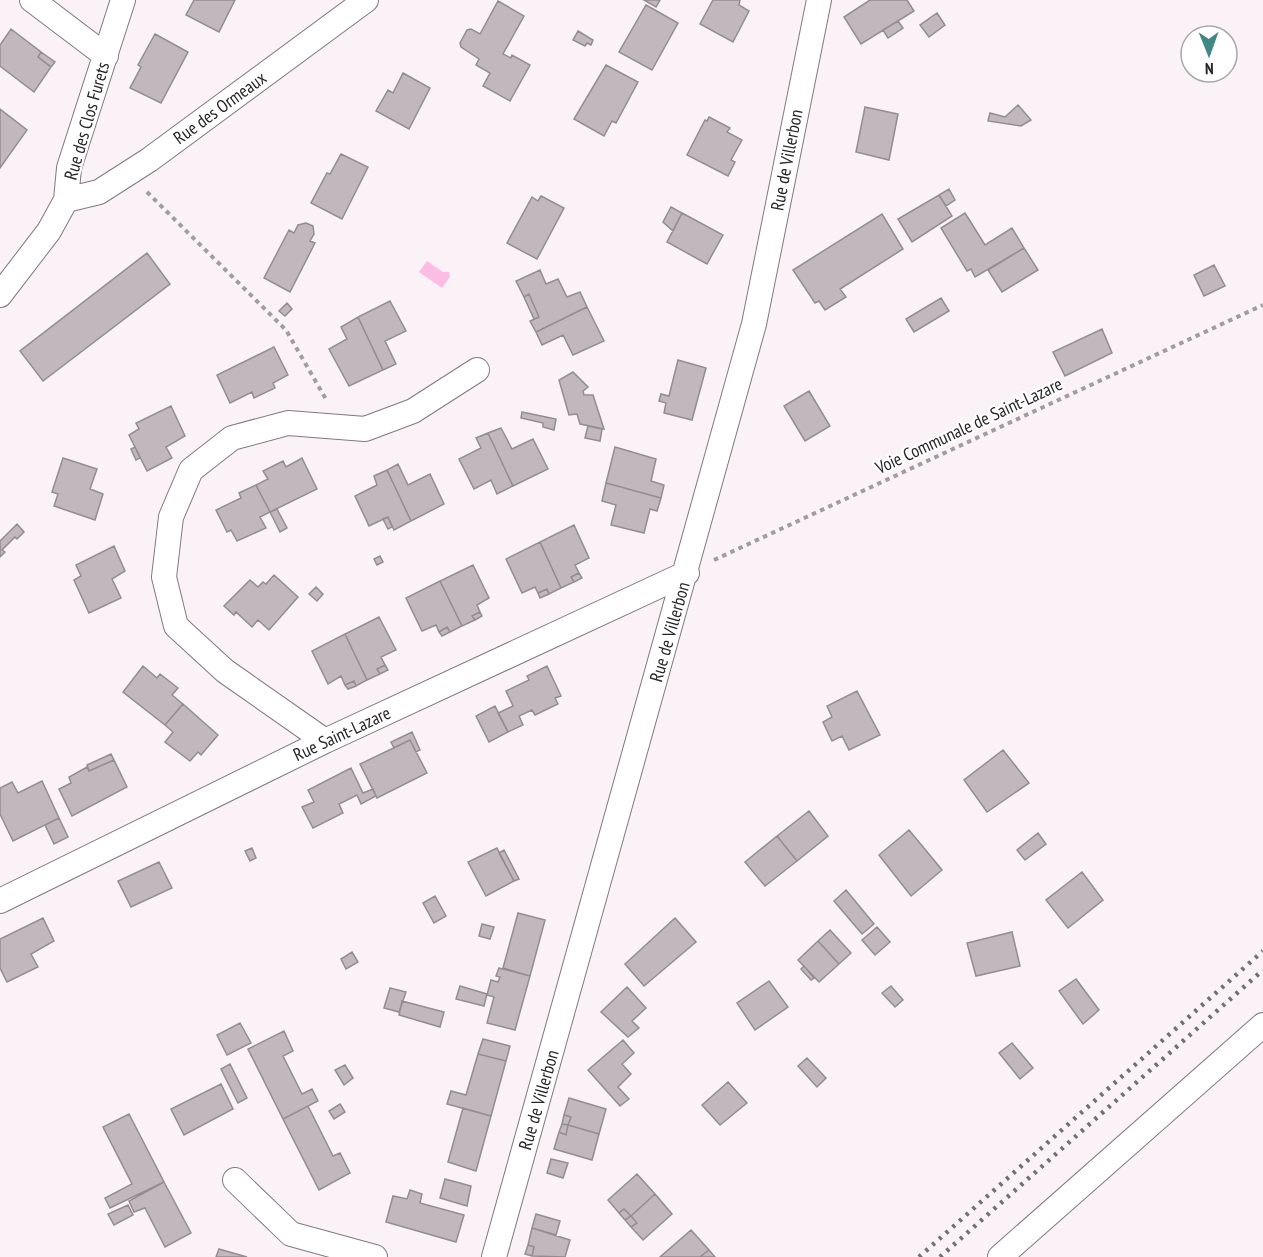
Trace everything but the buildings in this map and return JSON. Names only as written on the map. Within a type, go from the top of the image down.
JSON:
[{"type":"street","points":[[32,0],[106,56]]},
{"type":"street","name":"Rue des Clos Furets","points":[[0,295],[49,231],[66,200],[69,168],[123,0]]},
{"type":"street","name":"Rue des Ormeaux","points":[[66,200],[99,192],[128,173],[366,0]]},
{"type":"street","name":"Rue de Villerbon","points":[[494,1257],[687,573],[754,324],[819,0]]},
{"type":"street","points":[[325,741],[225,671],[176,626],[164,577],[171,517],[191,470],[232,438],[288,423],[365,429],[413,411],[477,370]]},
{"type":"street","name":"Rue Saint-Lazare","points":[[0,901],[325,741],[687,573]]},
{"type":"street","points":[[1000,1257],[1263,1025]]},
{"type":"street","points":[[234,1180],[291,1234],[375,1257]]},
{"type":"path","points":[[128,173],[286,330],[342,427]]},
{"type":"path","name":"Voie Communale de Saint-Lazare","points":[[687,573],[1263,304]]},
{"type":"shaded area","points":[[427,261],[443,272],[449,272],[450,277],[442,288],[419,272]]},
{"type":"railway","points":[[919,1257],[1263,951]]},
{"type":"railway","points":[[940,1257],[1263,970]]}]
